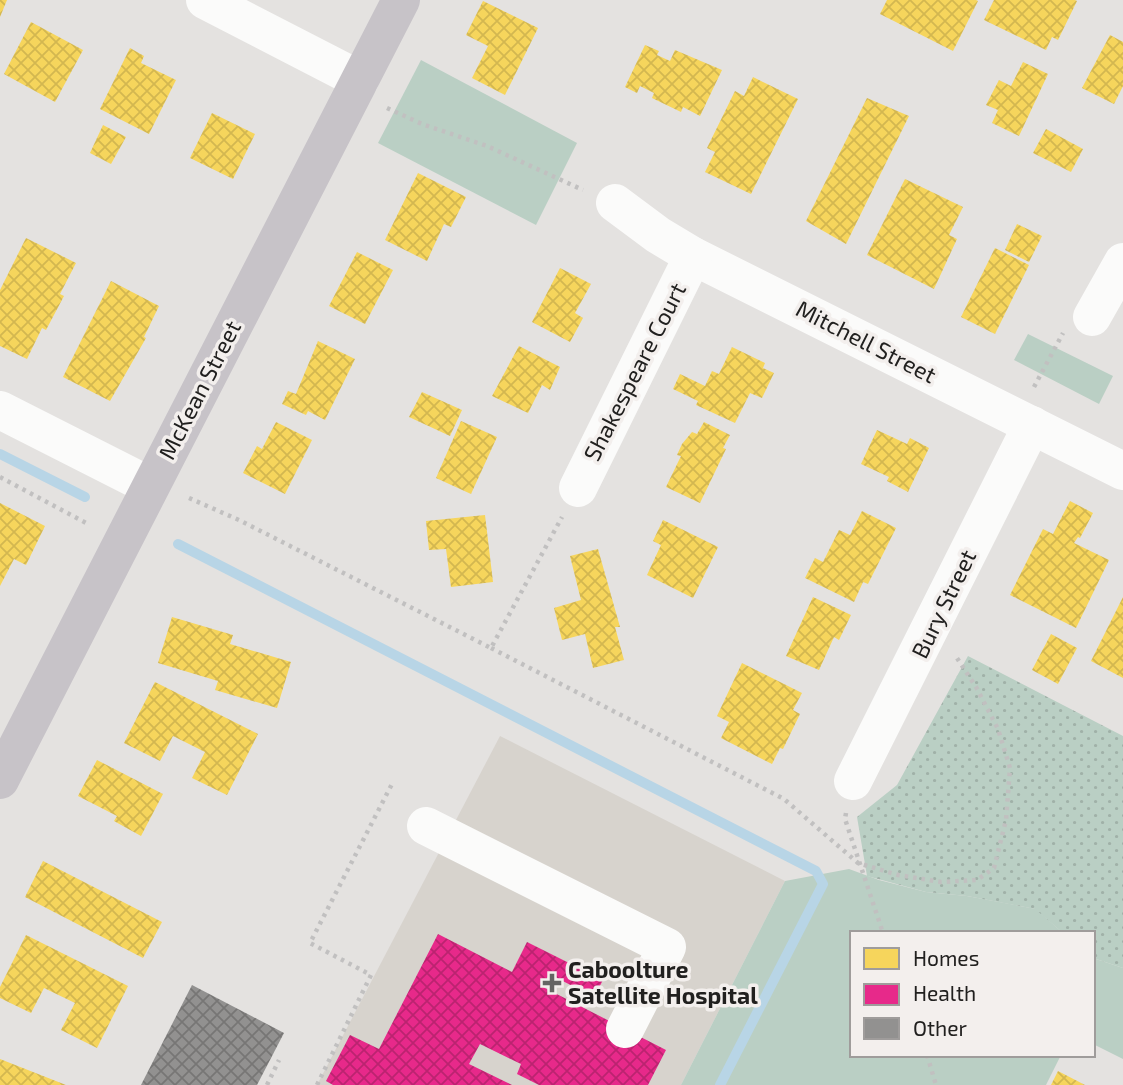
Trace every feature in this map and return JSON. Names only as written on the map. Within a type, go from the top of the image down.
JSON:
[{"type":"main road","name":"McKean Street","points":[[0,780],[401,0]]},
{"type":"street","points":[[205,0],[360,80]]},
{"type":"street","name":"Mitchell Street","points":[[615,203],[658,235],[694,256],[1123,471]]},
{"type":"street","name":"Shakespeare Court","points":[[578,488],[694,256]]},
{"type":"street","points":[[1092,317],[1123,262]]},
{"type":"street","points":[[0,410],[150,486]]},
{"type":"street","name":"Bury Street","points":[[853,781],[1032,425]]},
{"type":"street","points":[[426,826],[667,947],[625,1029]]},
{"type":"path","points":[[387,108],[422,124],[487,146],[559,181],[615,203]]},
{"type":"path","points":[[1032,425],[1029,397],[1065,328],[1092,317]]},
{"type":"path","points":[[0,477],[89,524]]},
{"type":"path","points":[[189,498],[239,520],[491,648],[578,488]]},
{"type":"path","points":[[853,781],[845,818],[882,931]]},
{"type":"path","points":[[317,1085],[371,975],[310,943],[393,782]]},
{"type":"path","points":[[928,1057],[936,1085]]},
{"type":"path","points":[[267,1085],[279,1060]]},
{"type":"shaded area","name":"Caboolture Satellite Hospital","points":[[500,736],[785,881],[681,1085],[317,1085]]},
{"type":"green space","points":[[421,60],[577,143],[536,225],[378,143]]},
{"type":"green space","points":[[1028,334],[1113,376],[1099,404],[1014,360]]},
{"type":"green space","points":[[968,656],[1123,736],[1123,968],[1095,959],[1095,931],[1061,931],[1035,909],[967,896],[926,892],[867,876],[857,817],[897,785]]},
{"type":"green space","points":[[849,869],[926,892],[967,896],[1036,909],[1061,931],[850,931],[850,1057],[1060,1057],[1046,1085],[681,1085],[785,881]]},
{"type":"green space","points":[[1095,959],[1123,968],[1123,1059],[1095,1045]]},
{"type":"building: Homes","points":[[0,0],[7,0],[0,17]]},
{"type":"building: Homes","points":[[887,0],[978,1],[953,51],[880,14]]},
{"type":"building: Homes","points":[[994,0],[1077,1],[1058,40],[1052,37],[1046,50],[984,20]]},
{"type":"building: Homes","points":[[483,1],[538,28],[505,95],[472,78],[488,46],[466,35]]},
{"type":"building: Homes","points":[[31,22],[83,50],[55,102],[4,74]]},
{"type":"building: Homes","points":[[1110,35],[1123,42],[1123,86],[1114,104],[1082,88]]},
{"type":"building: Homes","points":[[645,45],[659,51],[657,55],[670,61],[675,50],[722,70],[700,116],[683,107],[681,112],[652,98],[654,93],[640,86],[637,93],[625,87]]},
{"type":"building: Homes","points":[[130,48],[144,56],[141,63],[176,80],[149,134],[100,109]]},
{"type":"building: Homes","points":[[1023,62],[1048,74],[1019,136],[992,123],[998,110],[986,105],[999,80],[1011,86]]},
{"type":"building: Homes","points":[[753,77],[798,99],[751,194],[705,172],[715,152],[707,148],[735,91],[744,96]]},
{"type":"building: Homes","points":[[867,98],[909,116],[846,244],[806,221]]},
{"type":"building: Homes","points":[[212,113],[255,134],[233,179],[190,158]]},
{"type":"building: Homes","points":[[103,125],[126,137],[111,164],[90,153]]},
{"type":"building: Homes","points":[[1046,129],[1083,149],[1071,172],[1033,153]]},
{"type":"building: Homes","points":[[418,173],[466,197],[451,227],[444,224],[427,261],[385,240]]},
{"type":"building: Homes","points":[[905,179],[963,207],[949,235],[957,239],[934,289],[867,255]]},
{"type":"building: Homes","points":[[1017,224],[1042,236],[1029,262],[1005,250]]},
{"type":"building: Homes","points":[[26,238],[76,263],[60,294],[64,296],[46,330],[42,328],[27,359],[0,346],[0,290]]},
{"type":"building: Homes","points":[[995,248],[1029,265],[995,334],[961,317]]},
{"type":"building: Homes","points":[[357,252],[393,270],[365,324],[329,306]]},
{"type":"building: Homes","points":[[560,268],[591,284],[575,313],[583,318],[570,342],[532,322]]},
{"type":"building: Homes","points":[[111,281],[159,306],[144,337],[146,338],[110,401],[63,377]]},
{"type":"building: Homes","points":[[318,341],[355,359],[325,420],[308,411],[306,415],[282,404],[288,391],[296,394]]},
{"type":"building: Homes","points":[[519,346],[560,367],[550,390],[542,385],[528,413],[492,396]]},
{"type":"building: Homes","points":[[732,347],[765,363],[763,368],[774,373],[762,398],[750,393],[735,423],[696,405],[698,401],[673,389],[680,374],[705,386],[712,371],[719,374]]},
{"type":"building: Homes","points":[[422,392],[462,410],[450,436],[409,417]]},
{"type":"building: Homes","points":[[461,421],[497,437],[471,494],[436,478]]},
{"type":"building: Homes","points":[[276,422],[312,440],[285,494],[243,473],[257,446],[262,449]]},
{"type":"building: Homes","points":[[704,422],[730,435],[700,503],[666,487],[681,456],[677,455],[682,444],[692,432],[697,434]]},
{"type":"building: Homes","points":[[877,430],[907,444],[910,438],[929,448],[908,492],[887,481],[889,477],[861,464]]},
{"type":"building: Homes","points":[[1070,501],[1093,513],[1080,538],[1074,543],[1109,560],[1076,628],[1010,595],[1043,529],[1053,534]]},
{"type":"building: Homes","points":[[0,503],[45,526],[26,565],[14,559],[0,586]]},
{"type":"building: Homes","points":[[862,511],[896,528],[868,584],[863,582],[854,602],[805,578],[815,558],[823,562],[839,530],[850,535]]},
{"type":"building: Homes","points":[[485,515],[493,582],[451,587],[446,549],[429,550],[426,521]]},
{"type":"building: Homes","points":[[663,520],[718,547],[693,598],[647,575],[661,545],[653,541]]},
{"type":"building: Homes","points":[[598,549],[620,627],[615,627],[624,660],[593,668],[585,634],[562,640],[554,608],[581,600],[570,556]]},
{"type":"building: Homes","points":[[813,597],[851,615],[839,640],[834,637],[819,670],[786,656]]},
{"type":"building: Homes","points":[[1123,597],[1123,678],[1091,661]]},
{"type":"building: Homes","points":[[172,617],[233,635],[230,644],[291,662],[277,708],[215,690],[218,681],[158,663]]},
{"type":"building: Homes","points":[[1051,634],[1077,648],[1058,684],[1032,670]]},
{"type":"building: Homes","points":[[742,663],[802,693],[793,710],[800,714],[783,749],[780,748],[772,764],[721,738],[729,722],[717,716]]},
{"type":"building: Homes","points":[[155,682],[258,734],[227,795],[192,778],[205,752],[173,736],[160,761],[124,743]]},
{"type":"building: Homes","points":[[97,760],[163,794],[141,836],[114,821],[117,816],[78,796]]},
{"type":"building: Homes","points":[[43,861],[162,922],[143,958],[25,897]]},
{"type":"building: Homes","points":[[26,935],[128,986],[97,1048],[61,1030],[75,1003],[44,988],[31,1013],[0,998],[0,987]]},
{"type":"building: Homes","points":[[0,1059],[66,1085],[0,1085]]},
{"type":"building: Homes","points":[[1058,1071],[1085,1085],[1051,1085]]},
{"type":"building: Health","points":[[438,934],[512,972],[527,942],[603,980],[594,997],[549,974],[543,987],[666,1050],[648,1085],[539,1085],[517,1074],[521,1064],[480,1044],[469,1064],[512,1085],[333,1085],[326,1081],[350,1035],[379,1049]]},
{"type":"building: Other","points":[[192,985],[284,1033],[257,1085],[141,1085]]},
{"type":"waterway","points":[[0,454],[85,497]]},
{"type":"waterway","points":[[178,544],[816,871],[823,884],[720,1085]]},
{"type":"place","name":"Caboolture Satellite Hospital","points":[[552,983]]}]
